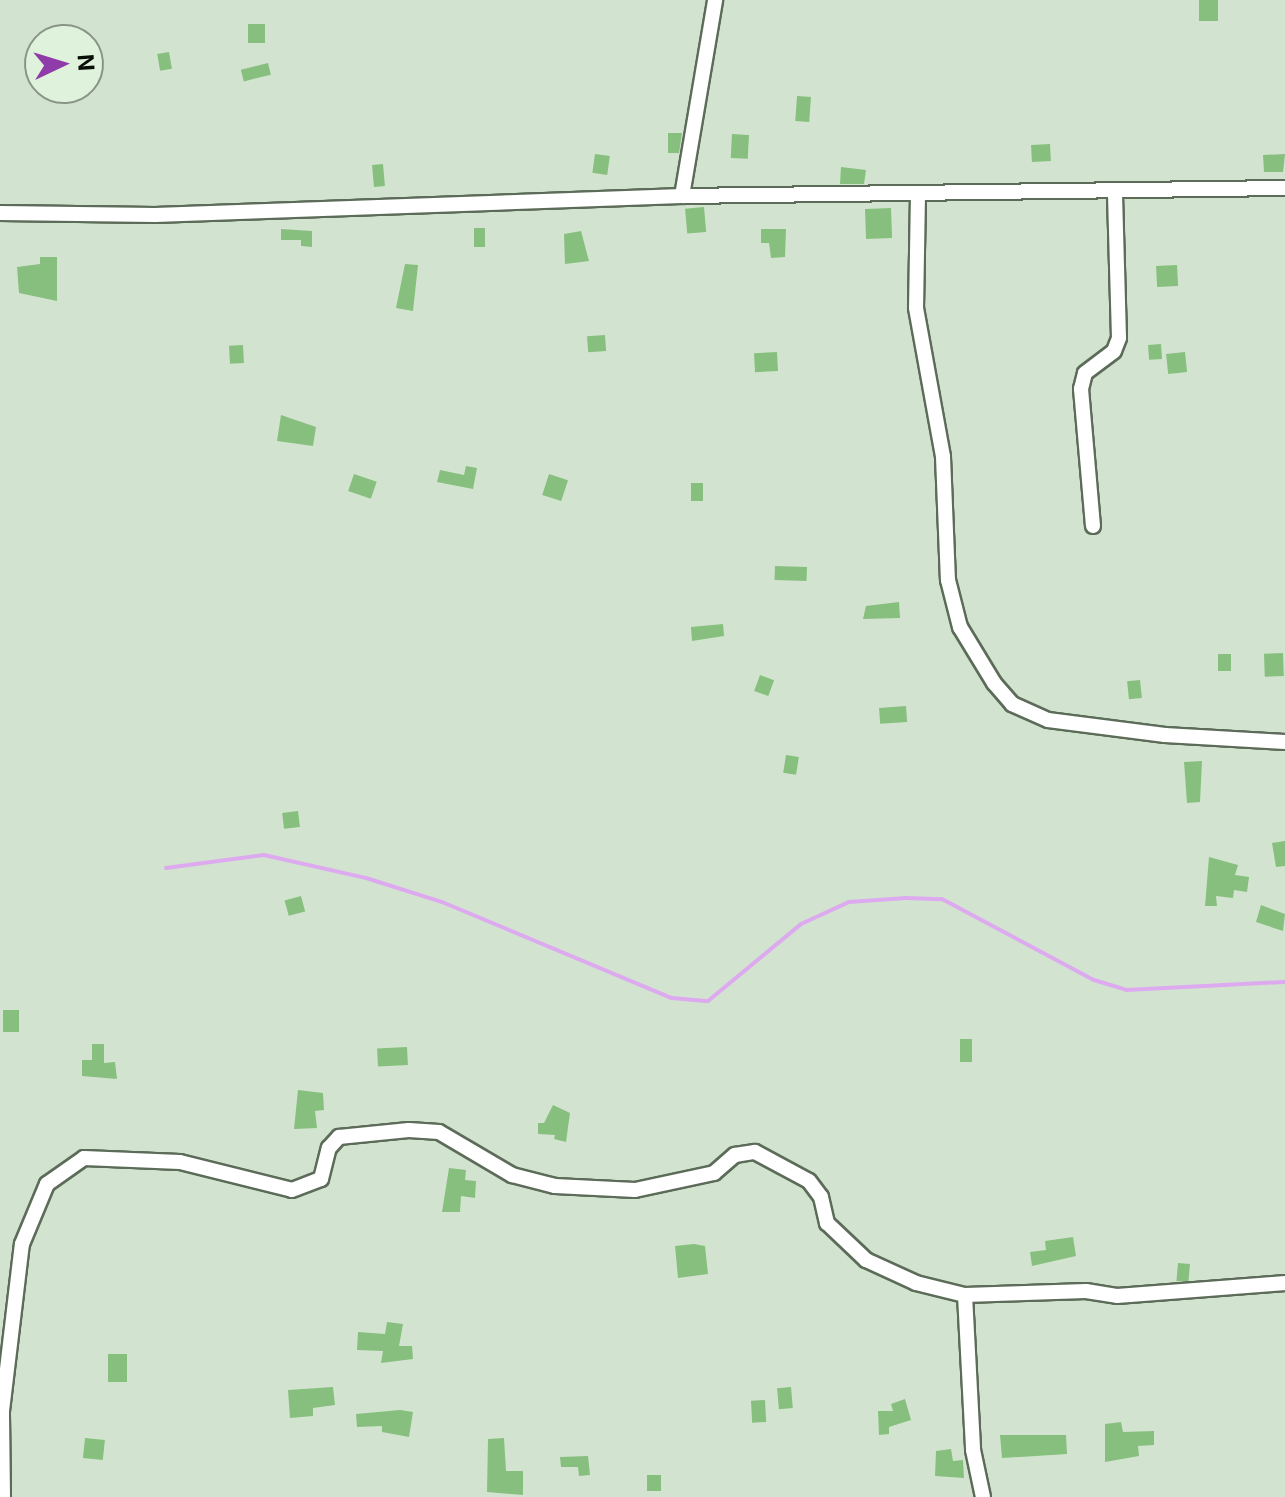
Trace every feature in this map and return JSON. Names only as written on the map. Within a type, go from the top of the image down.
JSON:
[{"type":"street","points":[[682,196],[715,0]]},
{"type":"street","points":[[0,213],[319,211],[682,196],[1285,188]]},
{"type":"street","points":[[1093,526],[1081,389],[1085,373],[1114,351],[1119,338],[1115,191]]},
{"type":"street","points":[[918,195],[916,308],[943,457],[948,580],[960,627],[994,683],[1012,704],[1048,720],[1144,734],[1285,742]]},
{"type":"street","points":[[3,1497],[2,1411],[22,1244],[47,1184],[84,1158],[180,1162],[292,1190],[309,1188],[321,1179],[329,1148],[339,1137],[409,1130],[439,1132],[512,1175],[555,1186],[635,1190],[714,1173],[735,1155],[755,1152],[809,1181],[834,1232],[866,1260],[916,1283],[965,1295],[1086,1291],[1117,1296],[1285,1283]]},
{"type":"street","points":[[965,1295],[973,1450],[983,1497]]},
{"type":"building","points":[[1199,0],[1218,0],[1218,21],[1199,21]]},
{"type":"building","points":[[248,24],[265,24],[265,43],[248,43]]},
{"type":"building","points":[[169,52],[172,69],[160,71],[157,54]]},
{"type":"building","points":[[268,63],[271,75],[244,81],[241,70]]},
{"type":"building","points":[[797,96],[811,97],[809,122],[795,121]]},
{"type":"building","points":[[668,133],[682,133],[679,153],[668,153]]},
{"type":"building","points":[[732,134],[749,135],[748,159],[731,158]]},
{"type":"building","points":[[1050,144],[1051,161],[1032,162],[1031,145]]},
{"type":"building","points":[[595,154],[610,156],[607,175],[592,173]]},
{"type":"building","points":[[1285,154],[1283,172],[1264,172],[1263,155]]},
{"type":"building","points":[[383,164],[385,186],[374,187],[372,165]]},
{"type":"building","points":[[841,167],[866,170],[864,184],[840,184]]},
{"type":"building","points":[[704,207],[706,232],[687,234],[685,209]]},
{"type":"building","points":[[891,208],[892,238],[866,239],[865,209]]},
{"type":"building","points":[[474,228],[485,228],[485,247],[474,247]]},
{"type":"building","points":[[281,229],[312,231],[312,247],[301,246],[301,240],[281,240]]},
{"type":"building","points":[[761,229],[786,229],[785,257],[771,258],[769,243],[761,243]]},
{"type":"building","points":[[581,231],[589,261],[565,264],[564,234]]},
{"type":"building","points":[[40,257],[57,257],[57,301],[19,293],[17,267],[40,264]]},
{"type":"building","points":[[405,264],[418,265],[413,311],[396,308]]},
{"type":"building","points":[[1177,265],[1178,286],[1157,287],[1156,266]]},
{"type":"building","points":[[605,335],[606,351],[588,352],[587,336]]},
{"type":"building","points":[[1161,344],[1162,359],[1149,360],[1148,345]]},
{"type":"building","points":[[243,345],[244,363],[230,364],[229,346]]},
{"type":"building","points":[[777,352],[778,371],[755,372],[754,353]]},
{"type":"building","points":[[1185,352],[1187,372],[1168,374],[1166,354]]},
{"type":"building","points":[[281,415],[316,427],[313,446],[277,441]]},
{"type":"building","points":[[466,466],[477,468],[473,489],[437,482],[440,470],[464,475]]},
{"type":"building","points":[[354,474],[377,482],[371,499],[348,491]]},
{"type":"building","points":[[549,474],[568,480],[561,501],[542,495]]},
{"type":"building","points":[[691,483],[703,483],[703,501],[691,501]]},
{"type":"building","points":[[775,566],[807,567],[806,581],[775,580]]},
{"type":"building","points":[[899,602],[900,618],[863,619],[866,606]]},
{"type":"building","points":[[723,624],[724,636],[692,641],[691,627]]},
{"type":"building","points":[[1283,653],[1284,676],[1265,677],[1264,654]]},
{"type":"building","points":[[1218,654],[1231,654],[1231,671],[1218,671]]},
{"type":"building","points":[[760,675],[774,680],[768,696],[754,691]]},
{"type":"building","points":[[1140,680],[1142,698],[1129,699],[1127,681]]},
{"type":"building","points":[[906,706],[907,722],[880,724],[879,708]]},
{"type":"building","points":[[786,755],[799,757],[796,775],[783,773]]},
{"type":"building","points":[[1202,761],[1200,802],[1187,803],[1184,762]]},
{"type":"building","points":[[298,811],[300,827],[284,829],[282,813]]},
{"type":"building","points":[[1285,841],[1285,866],[1276,867],[1272,843]]},
{"type":"building","points":[[1209,857],[1238,865],[1235,875],[1249,877],[1247,892],[1234,890],[1233,898],[1216,896],[1217,906],[1205,906]]},
{"type":"building","points":[[301,896],[305,911],[289,916],[285,900]]},
{"type":"building","points":[[1261,905],[1285,914],[1283,931],[1256,922]]},
{"type":"building","points":[[3,1010],[19,1010],[19,1032],[3,1032]]},
{"type":"building","points":[[960,1039],[972,1039],[972,1062],[960,1062]]},
{"type":"building","points":[[92,1044],[104,1044],[104,1063],[115,1062],[117,1079],[82,1076],[82,1060],[92,1060]]},
{"type":"building","points":[[407,1047],[408,1065],[378,1067],[377,1049]]},
{"type":"building","points":[[298,1090],[323,1093],[324,1110],[315,1111],[317,1128],[294,1129]]},
{"type":"building","points":[[553,1105],[570,1113],[566,1142],[554,1139],[555,1135],[538,1134],[538,1123],[544,1123]]},
{"type":"building","points":[[449,1168],[466,1170],[465,1180],[476,1181],[475,1198],[461,1196],[460,1212],[442,1212]]},
{"type":"building","points":[[1073,1237],[1076,1256],[1032,1266],[1030,1252],[1046,1250],[1045,1241]]},
{"type":"building","points":[[675,1246],[705,1246],[708,1274],[678,1278]]},
{"type":"building","points":[[1178,1263],[1190,1264],[1188,1282],[1176,1281]]},
{"type":"building","points":[[387,1322],[403,1324],[399,1346],[412,1346],[413,1359],[381,1363],[383,1351],[357,1350],[358,1332],[385,1334]]},
{"type":"building","points":[[108,1354],[127,1354],[127,1382],[108,1382]]},
{"type":"building","points":[[333,1387],[335,1405],[313,1408],[313,1416],[290,1418],[288,1390]]},
{"type":"building","points":[[791,1387],[793,1408],[779,1409],[777,1388]]},
{"type":"building","points":[[905,1399],[911,1420],[889,1427],[889,1434],[879,1435],[878,1411],[893,1411],[891,1404]]},
{"type":"building","points":[[765,1400],[766,1422],[752,1423],[751,1401]]},
{"type":"building","points":[[400,1410],[413,1412],[409,1437],[382,1432],[382,1426],[357,1427],[356,1414]]},
{"type":"building","points":[[1121,1422],[1123,1432],[1154,1431],[1154,1445],[1138,1446],[1139,1456],[1105,1462],[1105,1424]]},
{"type":"building","points":[[1000,1435],[1066,1435],[1067,1454],[1002,1458]]},
{"type":"building","points":[[85,1438],[105,1440],[103,1460],[83,1458]]},
{"type":"building","points":[[504,1438],[506,1471],[523,1471],[523,1495],[487,1492],[488,1439]]},
{"type":"building","points":[[951,1449],[953,1461],[963,1460],[964,1478],[935,1476],[936,1451]]},
{"type":"building","points":[[588,1456],[590,1475],[579,1476],[578,1467],[561,1467],[560,1457]]},
{"type":"building","points":[[647,1475],[661,1475],[661,1491],[647,1491]]},
{"type":"waterway","points":[[166,868],[264,855],[366,878],[442,902],[672,998],[708,1001],[801,924],[849,902],[906,898],[942,899],[1094,980],[1126,990],[1285,982]]}]
